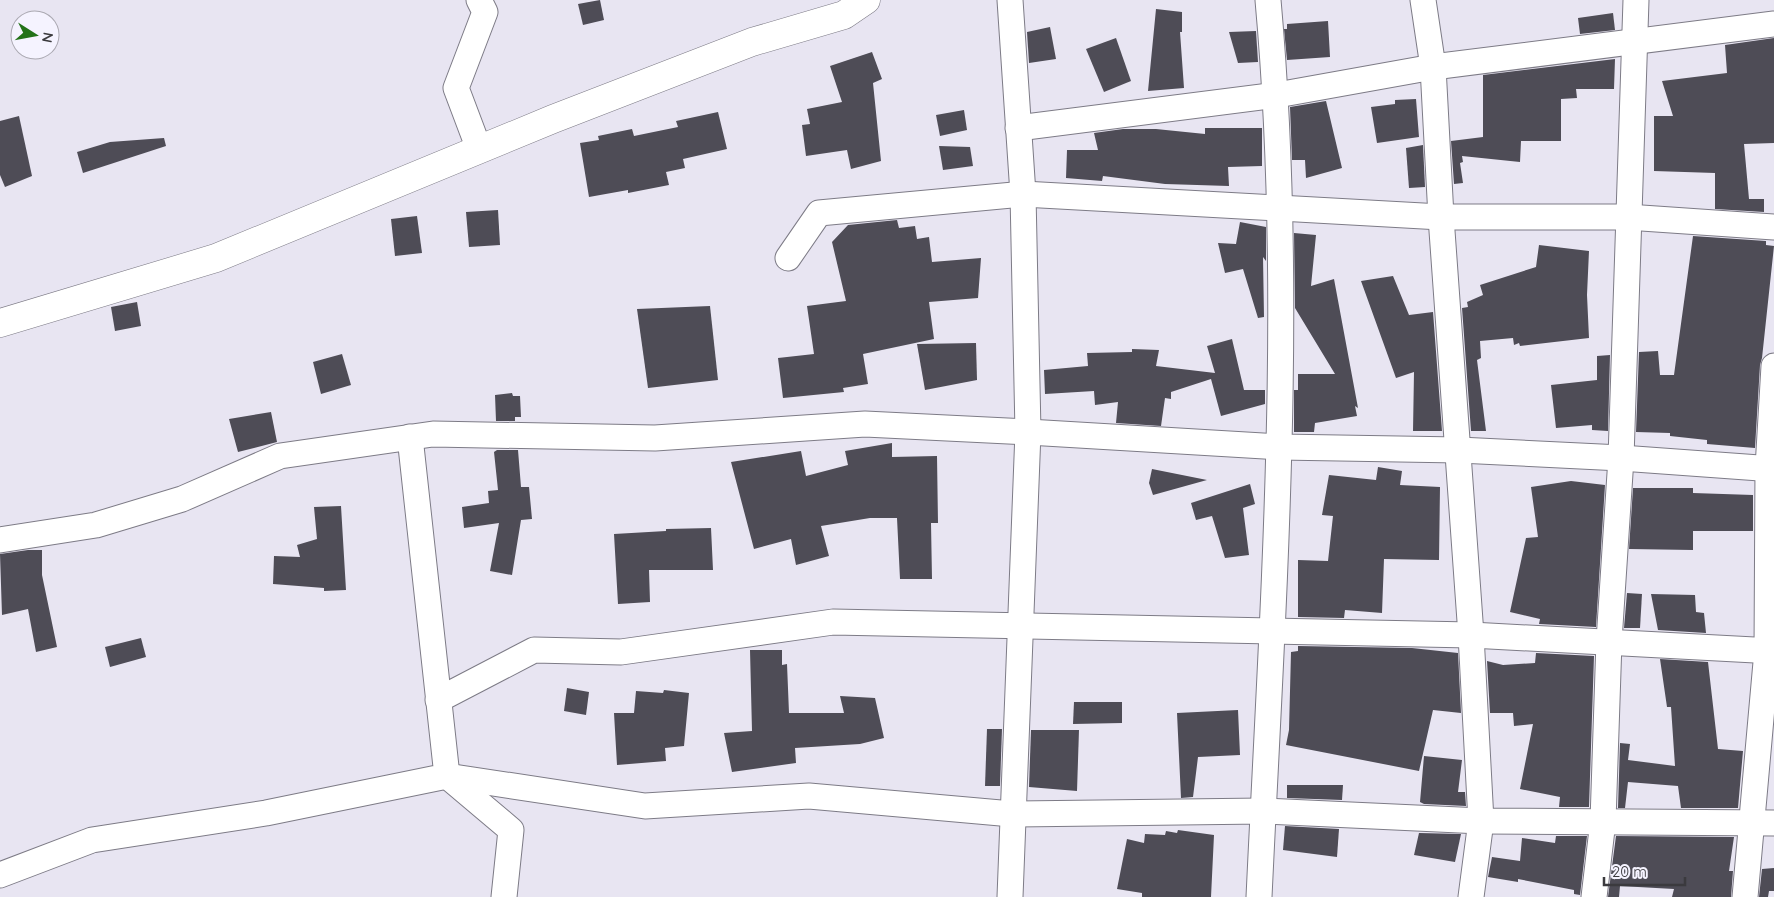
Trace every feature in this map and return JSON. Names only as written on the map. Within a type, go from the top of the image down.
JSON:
[{"type":"street","points":[[479,0],[485,12],[456,88],[479,150]]},
{"type":"street","points":[[0,323],[216,258],[479,150],[752,42],[844,15],[866,0]]},
{"type":"street","points":[[1010,0],[1022,194],[1028,432],[1022,626],[1012,814],[1010,897]]},
{"type":"street","points":[[1259,897],[1273,629],[1279,447],[1277,94],[1268,0]]},
{"type":"street","points":[[1423,0],[1433,67],[1441,217],[1471,634],[1481,821],[1471,897]]},
{"type":"street","points":[[1594,897],[1602,821],[1609,641],[1621,458],[1636,0]]},
{"type":"street","points":[[1018,128],[1277,94],[1433,67],[1774,24]]},
{"type":"street","points":[[788,258],[819,213],[1022,194],[1279,206],[1441,217],[1628,217],[1774,227]]},
{"type":"street","points":[[1745,897],[1763,823],[1770,651],[1771,468],[1774,366]]},
{"type":"street","points":[[0,540],[96,525],[182,499],[280,456],[433,434],[655,438],[865,424],[1279,447],[1459,450],[1771,468]]},
{"type":"street","points":[[410,437],[447,776],[511,830],[504,897]]},
{"type":"street","points":[[438,700],[534,650],[621,652],[833,622],[1471,634],[1770,651]]},
{"type":"street","points":[[0,875],[92,840],[266,813],[447,776],[645,806],[809,796],[1012,814],[1263,811],[1481,821],[1763,823]]},
{"type":"building","points":[[600,0],[604,20],[583,25],[578,4]]},
{"type":"building","points":[[1156,9],[1182,12],[1182,32],[1180,32],[1184,88],[1148,91]]},
{"type":"building","points":[[1613,13],[1615,30],[1580,34],[1578,18]]},
{"type":"building","points":[[1328,21],[1330,57],[1287,60],[1284,29],[1287,29],[1287,24]]},
{"type":"building","points":[[1050,27],[1056,59],[1029,63],[1027,32]]},
{"type":"building","points":[[1256,31],[1258,62],[1238,63],[1229,32]]},
{"type":"building","points":[[1116,38],[1131,81],[1104,92],[1086,49]]},
{"type":"building","points":[[1774,38],[1774,143],[1744,144],[1749,199],[1764,199],[1764,212],[1715,209],[1715,173],[1654,171],[1654,116],[1673,116],[1662,81],[1727,73],[1725,45]]},
{"type":"building","points":[[872,52],[882,79],[873,83],[881,161],[851,169],[847,150],[806,156],[802,125],[810,124],[807,109],[842,102],[830,66]]},
{"type":"building","points":[[1615,59],[1614,89],[1576,89],[1577,98],[1561,99],[1561,141],[1521,141],[1520,162],[1462,156],[1463,162],[1460,163],[1463,183],[1454,184],[1451,141],[1483,137],[1483,75]]},
{"type":"building","points":[[1416,99],[1419,137],[1377,143],[1371,107],[1395,104],[1395,100]]},
{"type":"building","points":[[1326,101],[1342,168],[1306,178],[1305,160],[1292,160],[1290,107]]},
{"type":"building","points":[[964,110],[967,130],[940,136],[936,115]]},
{"type":"building","points":[[718,112],[727,149],[683,159],[685,168],[666,172],[669,185],[628,193],[628,190],[589,197],[580,143],[599,140],[598,136],[632,129],[634,136],[678,127],[676,121]]},
{"type":"building","points":[[19,116],[32,176],[5,187],[0,175],[0,121]]},
{"type":"building","points":[[1205,128],[1262,128],[1262,166],[1228,167],[1229,186],[1165,184],[1103,176],[1102,181],[1066,178],[1067,150],[1098,150],[1094,133],[1123,129],[1156,129],[1205,134]]},
{"type":"building","points":[[164,138],[166,146],[83,173],[77,152],[110,142]]},
{"type":"building","points":[[1423,145],[1425,187],[1409,188],[1406,148]]},
{"type":"building","points":[[939,146],[970,147],[973,166],[943,170]]},
{"type":"building","points":[[498,210],[500,245],[469,247],[466,212]]},
{"type":"building","points":[[417,216],[422,253],[395,256],[391,219]]},
{"type":"building","points":[[897,220],[899,228],[915,226],[917,239],[929,237],[932,262],[981,258],[978,298],[929,302],[934,339],[863,354],[868,384],[843,388],[844,392],[783,398],[778,358],[814,354],[807,306],[846,301],[832,242],[848,225]]},
{"type":"building","points":[[1240,222],[1266,227],[1266,261],[1263,257],[1264,317],[1258,318],[1243,269],[1225,273],[1218,243],[1236,244]]},
{"type":"building","points":[[1294,233],[1316,235],[1311,286],[1334,279],[1358,408],[1355,406],[1357,416],[1315,423],[1314,432],[1294,432],[1294,390],[1298,390],[1298,374],[1335,374],[1295,308]]},
{"type":"building","points":[[1693,236],[1766,241],[1766,245],[1774,246],[1760,365],[1755,448],[1707,444],[1707,440],[1670,436],[1670,433],[1636,432],[1639,352],[1658,351],[1660,375],[1674,375]]},
{"type":"building","points":[[1539,245],[1589,251],[1587,295],[1589,338],[1520,346],[1519,343],[1514,345],[1513,338],[1480,341],[1481,358],[1477,360],[1486,431],[1471,431],[1462,308],[1468,307],[1467,302],[1483,295],[1480,285],[1536,267]]},
{"type":"building","points":[[1393,276],[1409,315],[1433,312],[1442,431],[1413,431],[1414,372],[1396,378],[1361,281]]},
{"type":"building","points":[[137,302],[141,326],[115,331],[111,307]]},
{"type":"building","points":[[710,306],[718,380],[648,388],[637,309]]},
{"type":"building","points":[[1232,339],[1244,390],[1265,390],[1265,404],[1221,416],[1211,379],[1171,392],[1171,399],[1165,398],[1161,426],[1116,423],[1118,402],[1095,405],[1094,391],[1045,394],[1044,370],[1088,366],[1087,353],[1132,352],[1132,349],[1159,350],[1156,366],[1215,373],[1207,346]]},
{"type":"building","points":[[976,343],[977,380],[925,390],[917,344]]},
{"type":"building","points":[[342,354],[351,385],[321,394],[313,362]]},
{"type":"building","points":[[1610,355],[1608,431],[1592,430],[1592,425],[1556,428],[1551,385],[1597,380],[1597,356]]},
{"type":"building","points":[[512,393],[513,396],[520,396],[521,417],[515,417],[515,421],[496,421],[495,395]]},
{"type":"building","points":[[271,412],[277,442],[238,452],[229,419]]},
{"type":"building","points":[[892,443],[892,457],[937,456],[938,523],[931,523],[932,579],[900,579],[897,518],[870,518],[821,526],[829,556],[796,565],[791,539],[754,549],[731,462],[801,451],[806,476],[848,465],[845,451]]},
{"type":"building","points":[[497,450],[518,450],[521,487],[529,487],[532,519],[521,520],[512,575],[490,571],[499,523],[464,528],[462,507],[489,503],[488,491],[498,490],[494,452]]},
{"type":"building","points":[[1378,467],[1402,471],[1400,485],[1440,487],[1439,560],[1384,559],[1382,613],[1345,610],[1344,618],[1298,617],[1298,560],[1328,561],[1333,516],[1322,515],[1329,475],[1376,480]]},
{"type":"building","points":[[1152,469],[1207,480],[1153,495],[1149,483]]},
{"type":"building","points":[[1571,481],[1605,485],[1596,627],[1539,624],[1540,619],[1510,612],[1526,538],[1538,537],[1531,487]]},
{"type":"building","points":[[1250,484],[1255,504],[1243,508],[1249,555],[1225,558],[1212,516],[1196,520],[1191,503]]},
{"type":"building","points":[[1633,488],[1693,488],[1693,493],[1753,495],[1753,531],[1693,531],[1693,550],[1629,549]]},
{"type":"building","points":[[341,506],[346,590],[324,591],[324,588],[273,584],[274,556],[300,557],[297,545],[317,539],[314,507]]},
{"type":"building","points":[[711,528],[713,570],[649,570],[650,602],[618,604],[614,534],[666,531],[666,529]]},
{"type":"building","points":[[42,550],[42,575],[57,647],[36,652],[28,609],[2,615],[0,554]]},
{"type":"building","points":[[1627,593],[1642,594],[1640,628],[1624,628]]},
{"type":"building","points":[[1651,594],[1695,595],[1696,612],[1704,613],[1706,633],[1658,630]]},
{"type":"building","points":[[141,638],[146,657],[110,667],[105,647]]},
{"type":"building","points":[[1298,646],[1412,648],[1458,653],[1461,713],[1433,710],[1419,771],[1286,745],[1289,730],[1291,652],[1298,651]]},
{"type":"building","points":[[750,650],[782,650],[782,665],[787,664],[789,713],[844,713],[840,696],[875,698],[884,738],[860,744],[795,748],[796,763],[732,772],[724,733],[752,731]]},
{"type":"building","points":[[1536,653],[1594,656],[1589,807],[1559,807],[1560,797],[1520,789],[1533,724],[1514,726],[1513,713],[1490,713],[1487,661],[1503,665],[1535,663]]},
{"type":"building","points":[[1660,659],[1708,662],[1718,749],[1743,751],[1738,808],[1681,808],[1678,786],[1628,782],[1625,808],[1618,808],[1620,743],[1630,744],[1628,760],[1675,766],[1671,707],[1667,707]]},
{"type":"building","points":[[567,688],[589,692],[586,715],[564,711]]},
{"type":"building","points":[[664,690],[689,693],[684,746],[665,748],[666,761],[617,765],[614,713],[634,713],[636,691],[663,693]]},
{"type":"building","points":[[1074,702],[1122,702],[1122,723],[1073,724]]},
{"type":"building","points":[[1238,710],[1240,755],[1198,757],[1193,797],[1181,798],[1177,713]]},
{"type":"building","points":[[987,729],[1002,729],[1000,786],[985,786]]},
{"type":"building","points":[[1031,730],[1079,730],[1077,791],[1029,787]]},
{"type":"building","points":[[1424,756],[1462,760],[1458,792],[1465,792],[1466,806],[1424,804],[1420,802]]},
{"type":"building","points":[[1287,785],[1343,785],[1342,800],[1287,798]]},
{"type":"building","points":[[1285,826],[1339,829],[1337,857],[1283,850]]},
{"type":"building","points":[[1178,830],[1214,835],[1211,897],[1142,897],[1142,893],[1117,889],[1127,839],[1144,843],[1145,834],[1165,835],[1166,831],[1177,833]]},
{"type":"building","points":[[1419,833],[1461,834],[1455,862],[1414,855]]},
{"type":"building","points":[[1556,836],[1587,836],[1580,895],[1574,894],[1574,890],[1518,879],[1518,882],[1488,877],[1492,857],[1520,861],[1522,838],[1555,843]]},
{"type":"building","points":[[1616,836],[1734,837],[1729,871],[1733,871],[1731,897],[1672,897],[1674,889],[1620,886],[1619,897],[1608,897]]},
{"type":"building","points":[[1774,868],[1774,891],[1769,891],[1768,897],[1759,897],[1762,869]]}]
